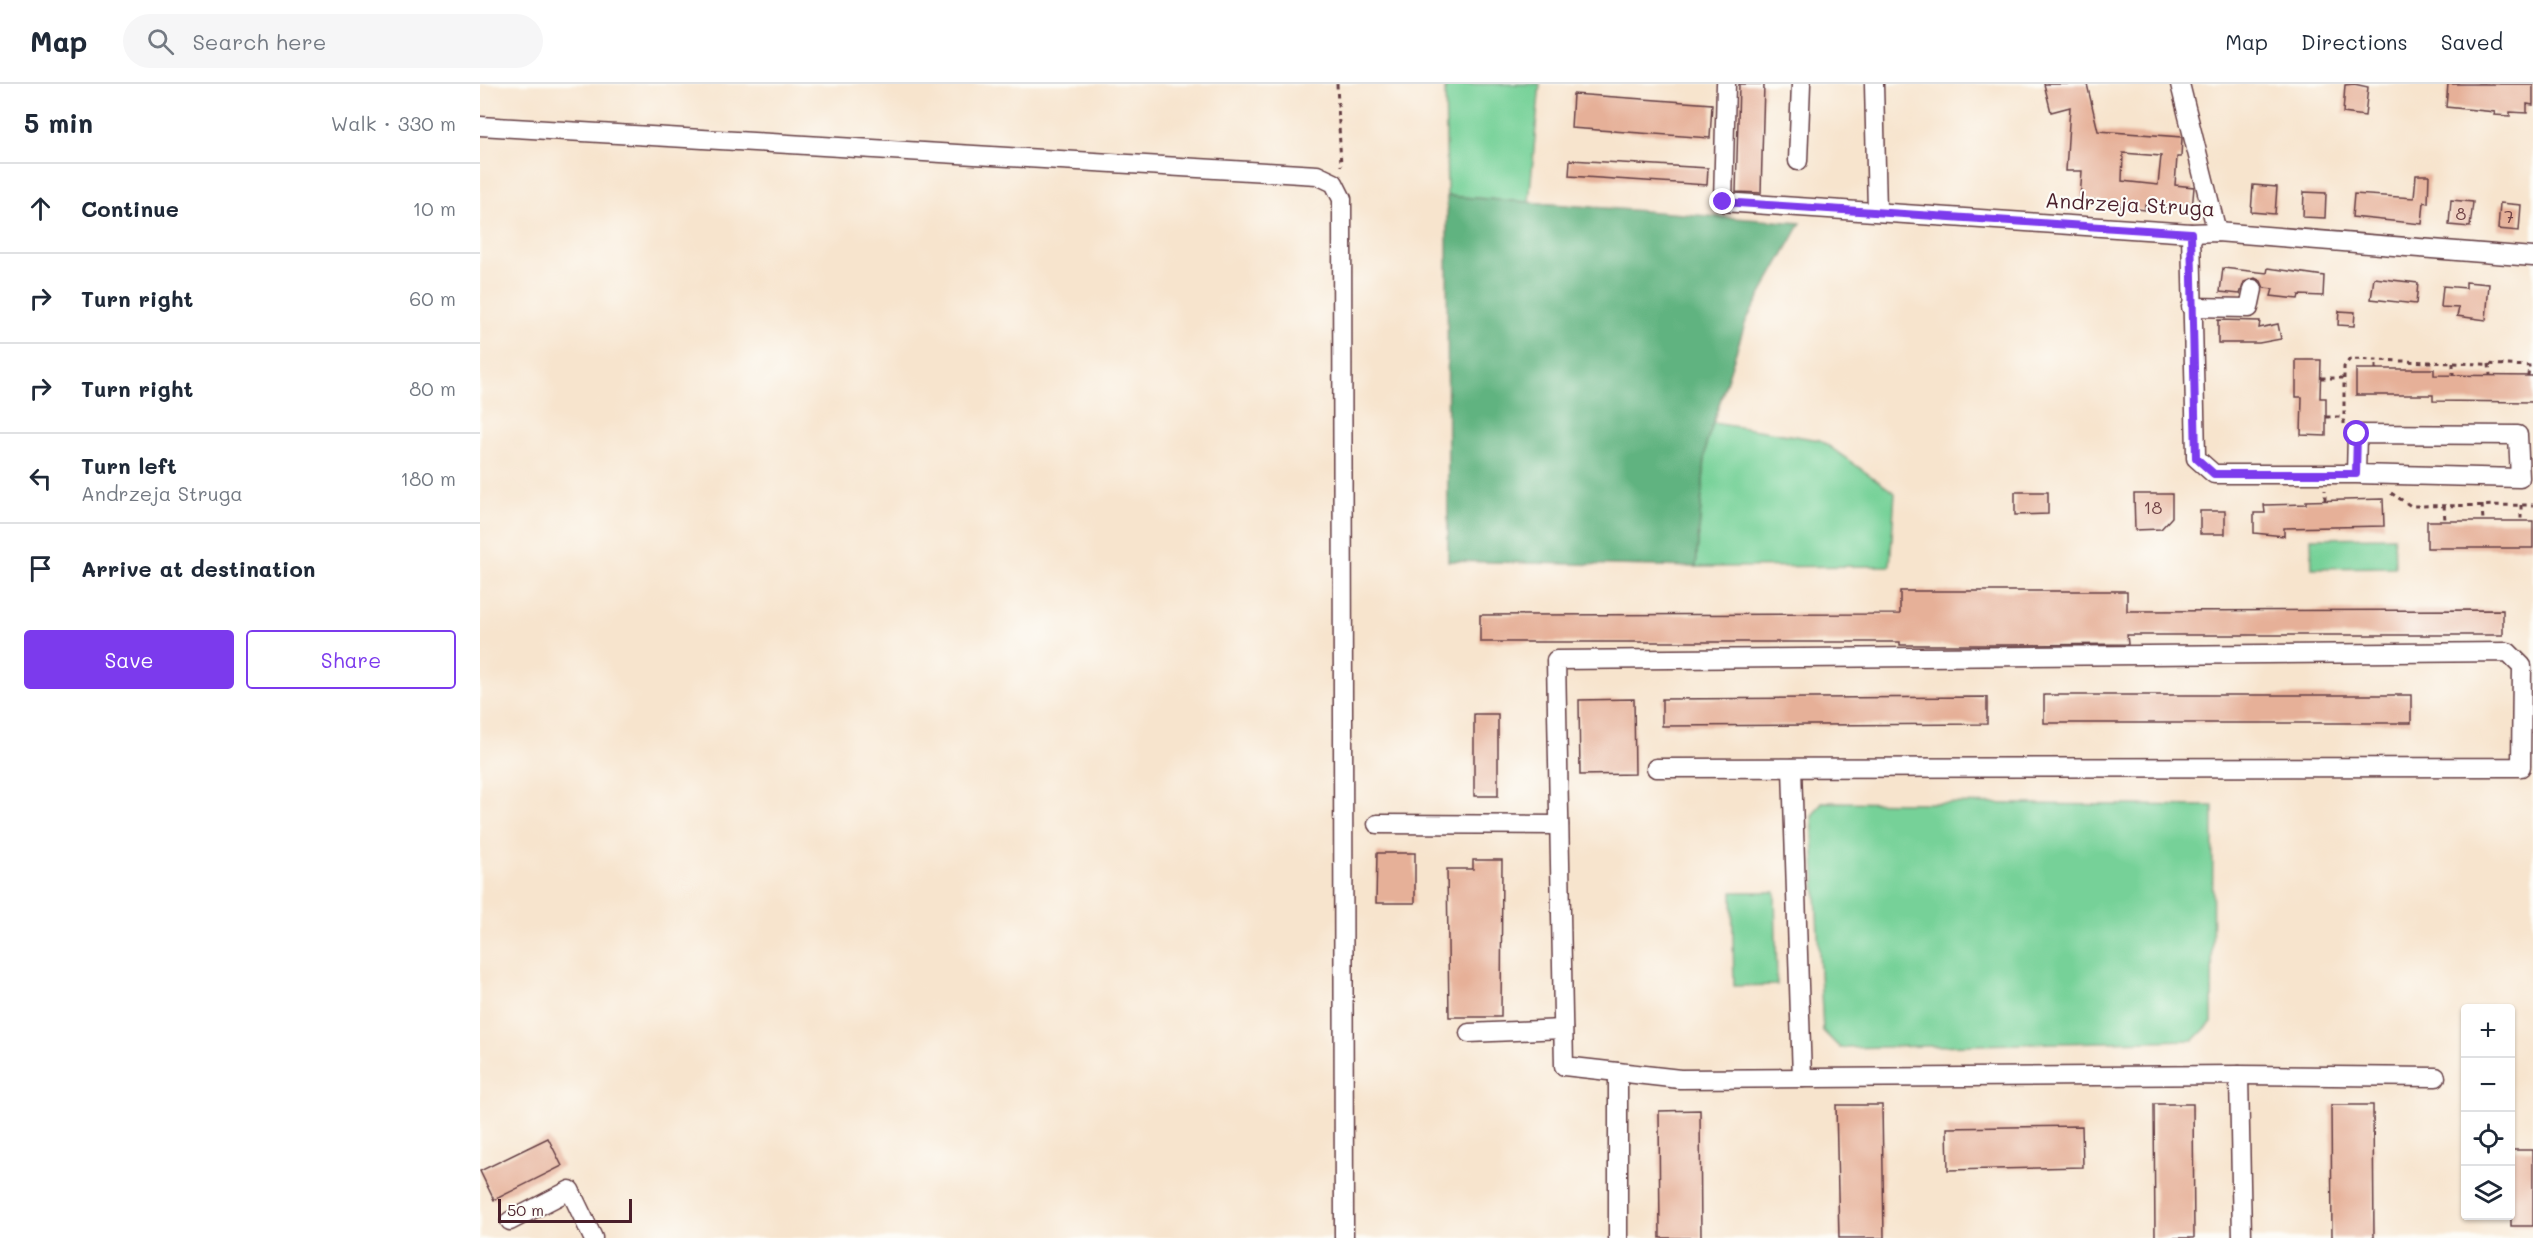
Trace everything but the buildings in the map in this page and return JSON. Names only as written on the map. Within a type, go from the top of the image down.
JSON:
[{"type":"street","name":"Andrzeja Struga","points":[[1726,84],[1723,202],[2191,233],[2217,232],[2533,257]]},
{"type":"street","points":[[1798,161],[1802,84]]},
{"type":"street","points":[[1874,84],[1876,212]]},
{"type":"street","points":[[2180,84],[2217,232]]},
{"type":"street","points":[[480,126],[1317,176],[1334,183],[1342,199],[1344,1238]]},
{"type":"street","points":[[2191,233],[2196,458],[2214,474],[2356,474],[2520,478],[2518,435],[2357,434],[2356,474]]},
{"type":"street","points":[[2191,307],[2249,308],[2253,289]]},
{"type":"street","points":[[1656,768],[2521,767],[2522,666],[2508,652],[1556,660],[1564,1066],[1680,1079],[2239,1075],[2436,1077]]},
{"type":"street","points":[[1792,768],[1802,1078]]},
{"type":"street","points":[[1377,824],[1559,825]]},
{"type":"street","points":[[1469,1033],[1563,1029]]},
{"type":"street","points":[[1618,1072],[1618,1238]]},
{"type":"street","points":[[2239,1075],[2242,1238]]},
{"type":"street","points":[[510,1221],[570,1190],[593,1238]]},
{"type":"path","points":[[1337,84],[1342,199]]},
{"type":"path","points":[[2344,428],[2344,368],[2350,359],[2531,366],[2528,376]]},
{"type":"path","points":[[2376,360],[2376,369]]},
{"type":"path","points":[[2413,361],[2413,369]]},
{"type":"path","points":[[2453,363],[2453,375]]},
{"type":"path","points":[[2489,364],[2490,375]]},
{"type":"path","points":[[2321,378],[2344,378]]},
{"type":"path","points":[[2326,417],[2344,417]]},
{"type":"path","points":[[2382,487],[2411,506],[2533,505]]},
{"type":"path","points":[[2444,505],[2445,521]]},
{"type":"path","points":[[2482,505],[2483,521]]},
{"type":"path","points":[[2521,505],[2521,521]]},
{"type":"green space","points":[[1445,84],[1540,84],[1529,202],[1447,196]]},
{"type":"green space","points":[[1447,196],[1801,223],[1746,321],[1706,445],[1696,567],[1448,561]]},
{"type":"green space","points":[[1713,423],[1820,440],[1895,493],[1890,566],[1696,567],[1706,445]]},
{"type":"green space","points":[[2394,537],[2395,567],[2312,568],[2311,538]]},
{"type":"green space","points":[[1822,802],[2213,806],[2212,1022],[2194,1040],[1840,1048],[1823,1031],[1812,816]]},
{"type":"green space","points":[[1732,892],[1775,892],[1777,985],[1734,986]]},
{"type":"route","points":[[1723,202],[2191,233],[2196,458],[2214,474],[2356,474],[2357,434]]}]
